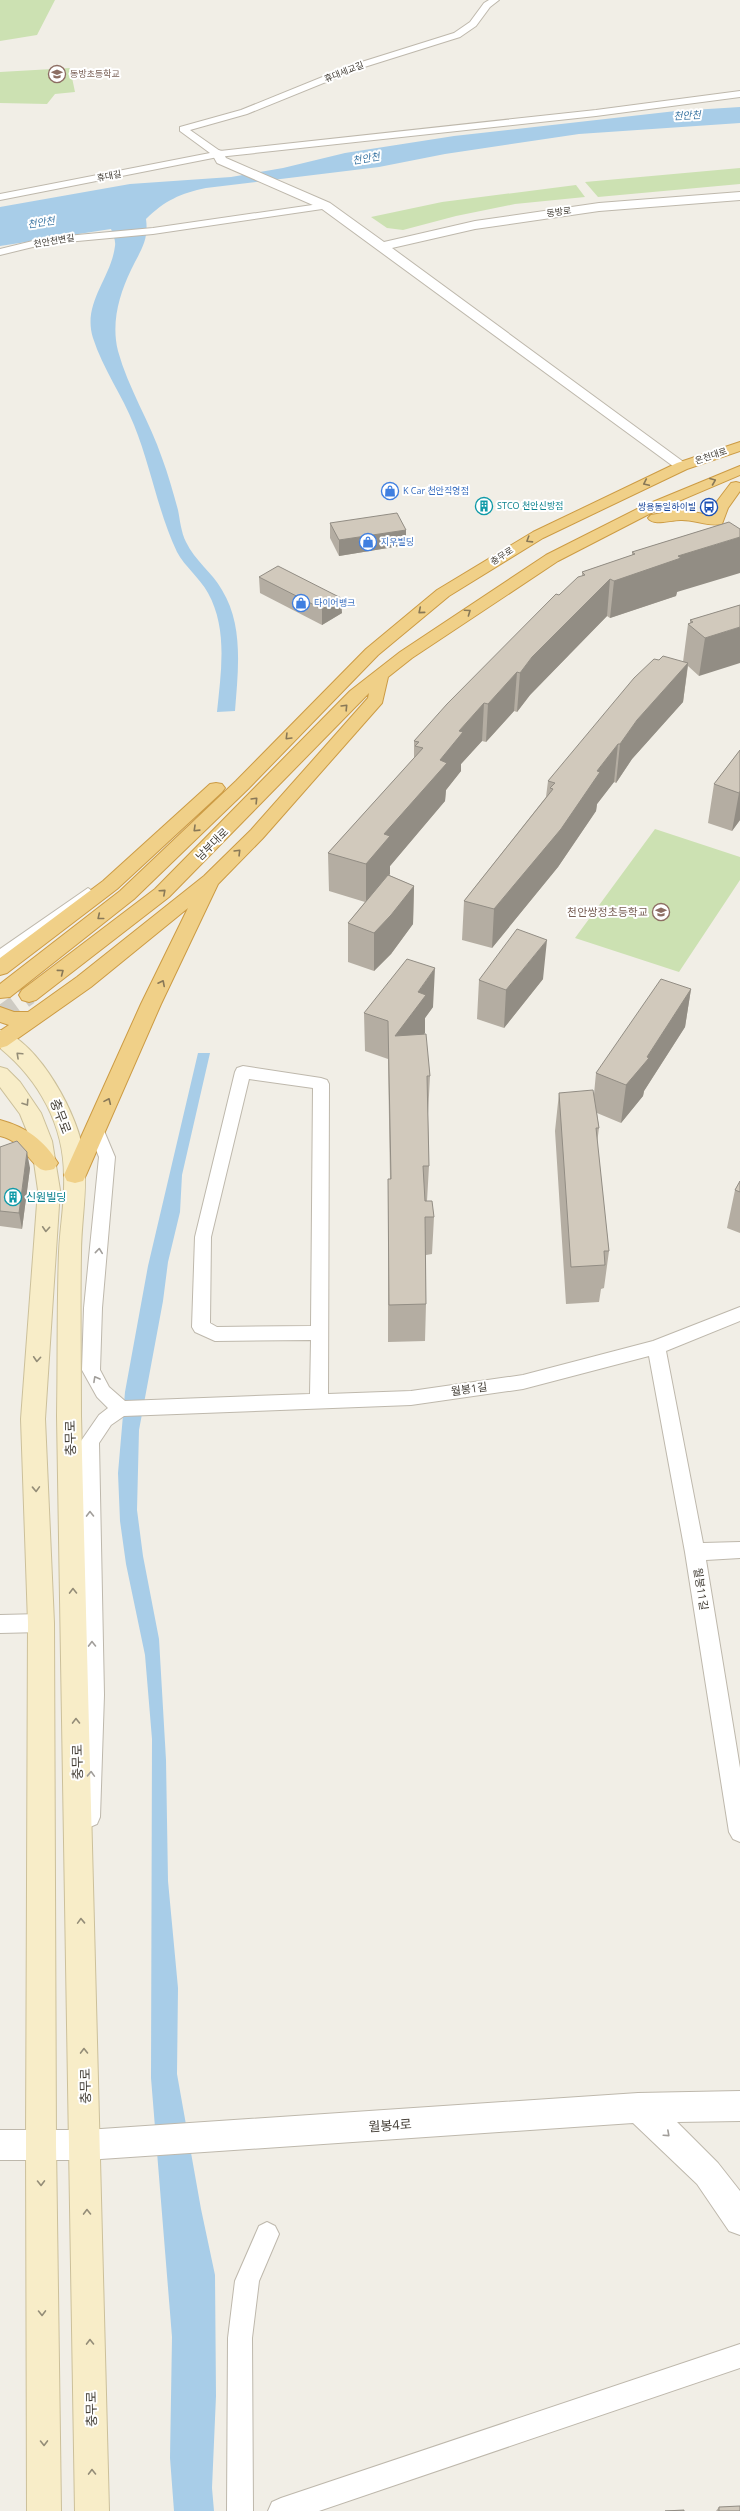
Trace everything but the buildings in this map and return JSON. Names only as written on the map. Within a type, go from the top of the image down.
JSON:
[{"type":"highway","name":"온천대로","points":[[682,466],[740,446]]},
{"type":"highway","name":"충무로","points":[[345,680],[372,652],[443,593],[538,534],[682,466]]},
{"type":"highway","points":[[552,558],[609,539],[656,518],[738,476]]},
{"type":"highway","points":[[1,1039],[40,1015],[211,880],[257,834],[376,699],[380,677],[406,655],[469,611],[552,558],[689,491],[738,476]]},
{"type":"highway","points":[[656,518],[676,514],[696,514],[722,524],[720,508],[738,476]]},
{"type":"highway","name":"남부대로","points":[[29,996],[162,893],[356,696],[380,677]]},
{"type":"highway","points":[[0,968],[110,885],[213,792],[325,683],[345,680]]},
{"type":"highway","name":"남부대로","points":[[3,992],[127,895],[242,785],[345,680]]},
{"type":"highway","points":[[75,1175],[151,1004],[211,880]]},
{"type":"highway","points":[[0,1014],[7,1018],[22,1020],[40,1015]]},
{"type":"highway","points":[[0,1128],[23,1137],[35,1146],[47,1163]]},
{"type":"main road","name":"충무로","points":[[1,1039],[40,1074],[54,1096],[71,1146],[75,1175],[71,1234],[69,1416],[86,2146],[92,2511]]},
{"type":"main road","points":[[0,1074],[16,1089],[28,1106],[47,1163],[49,1190],[33,1419],[41,1623],[41,2144],[44,2511]]},
{"type":"street","name":"휴대세교길","points":[[219,157],[183,129],[244,112],[354,67],[457,35],[473,24],[487,5],[496,0]]},
{"type":"street","name":"휴대길","points":[[0,197],[219,157],[596,113],[740,94]]},
{"type":"street","points":[[219,157],[322,204],[682,466]]},
{"type":"street","name":"동방로","points":[[381,247],[475,225],[591,208],[740,196]]},
{"type":"street","name":"천안천변길","points":[[0,252],[45,241],[153,231],[322,204]]},
{"type":"street","points":[[0,956],[88,892],[133,864]]},
{"type":"street","points":[[319,1334],[214,1334],[201,1327],[203,1237],[243,1072],[321,1084],[319,1401]]},
{"type":"street","points":[[80,1868],[90,1815],[94,1695],[90,1441],[105,1420],[121,1409],[103,1392],[91,1370],[93,1308],[107,1157],[96,1130]]},
{"type":"street","name":"월봉1길","points":[[121,1409],[411,1398],[523,1382],[656,1347],[740,1314]]},
{"type":"street","name":"월봉11길","points":[[656,1347],[695,1552],[740,1832]]},
{"type":"street","points":[[695,1552],[740,1550]]},
{"type":"street","points":[[0,1624],[41,1623]]},
{"type":"street","name":"월봉4로","points":[[0,2146],[41,2144],[86,2146],[638,2108],[740,2106]]},
{"type":"street","points":[[638,2108],[698,2161],[733,2206],[740,2220]]},
{"type":"street","points":[[240,2511],[240,2338],[247,2281],[267,2234]]},
{"type":"street","points":[[282,2511],[740,2356]]},
{"type":"green space","points":[[0,0],[55,0],[37,35],[0,41]]},
{"type":"green space","points":[[70,68],[75,92],[55,94],[47,104],[0,103],[0,72]]},
{"type":"green space","points":[[740,168],[740,184],[598,197],[585,182]]},
{"type":"green space","points":[[576,185],[585,197],[515,204],[456,216],[403,230],[387,228],[371,217],[442,202]]},
{"type":"green space","points":[[655,829],[740,857],[740,880],[679,972],[575,938]]},
{"type":"water","name":"천안천","points":[[740,107],[740,123],[579,134],[445,154],[379,167],[206,188],[189,192],[173,199],[159,207],[146,219],[147,227],[145,240],[123,289],[117,309],[115,330],[116,341],[127,378],[164,464],[178,510],[184,538],[194,555],[222,590],[234,618],[238,649],[235,711],[217,712],[222,651],[221,636],[214,607],[205,588],[184,563],[170,537],[134,425],[102,360],[93,338],[91,314],[115,246],[115,240],[111,229],[0,246],[0,207],[130,184],[231,177],[283,168],[345,153],[454,136],[676,111]]},
{"type":"water","points":[[198,1053],[210,1053],[182,1175],[180,1212],[168,1262],[163,1301],[139,1430],[137,1510],[143,1556],[159,1639],[166,1760],[168,1881],[178,1988],[177,2074],[201,2209],[215,2275],[216,2396],[212,2488],[214,2511],[174,2511],[170,2458],[172,2337],[151,2078],[152,1739],[145,1655],[126,1564],[120,1521],[118,1473],[125,1392],[148,1266]]},
{"type":"tunnel","points":[[0,1016],[29,995]]},
{"type":"place","name":"동방초등학교","points":[[57,74]]},
{"type":"place","name":"K Car 천안직영점","points":[[390,491]]},
{"type":"place","name":"STCO 천안신방점","points":[[484,506]]},
{"type":"place","name":"쌍용동일하이빌","points":[[709,507]]},
{"type":"place","name":"지우빌딩","points":[[368,542]]},
{"type":"place","name":"타이어뱅크","points":[[301,603]]},
{"type":"place","name":"천안쌍정초등학교","points":[[661,912]]},
{"type":"place","name":"신원빌딩","points":[[13,1197]]}]
